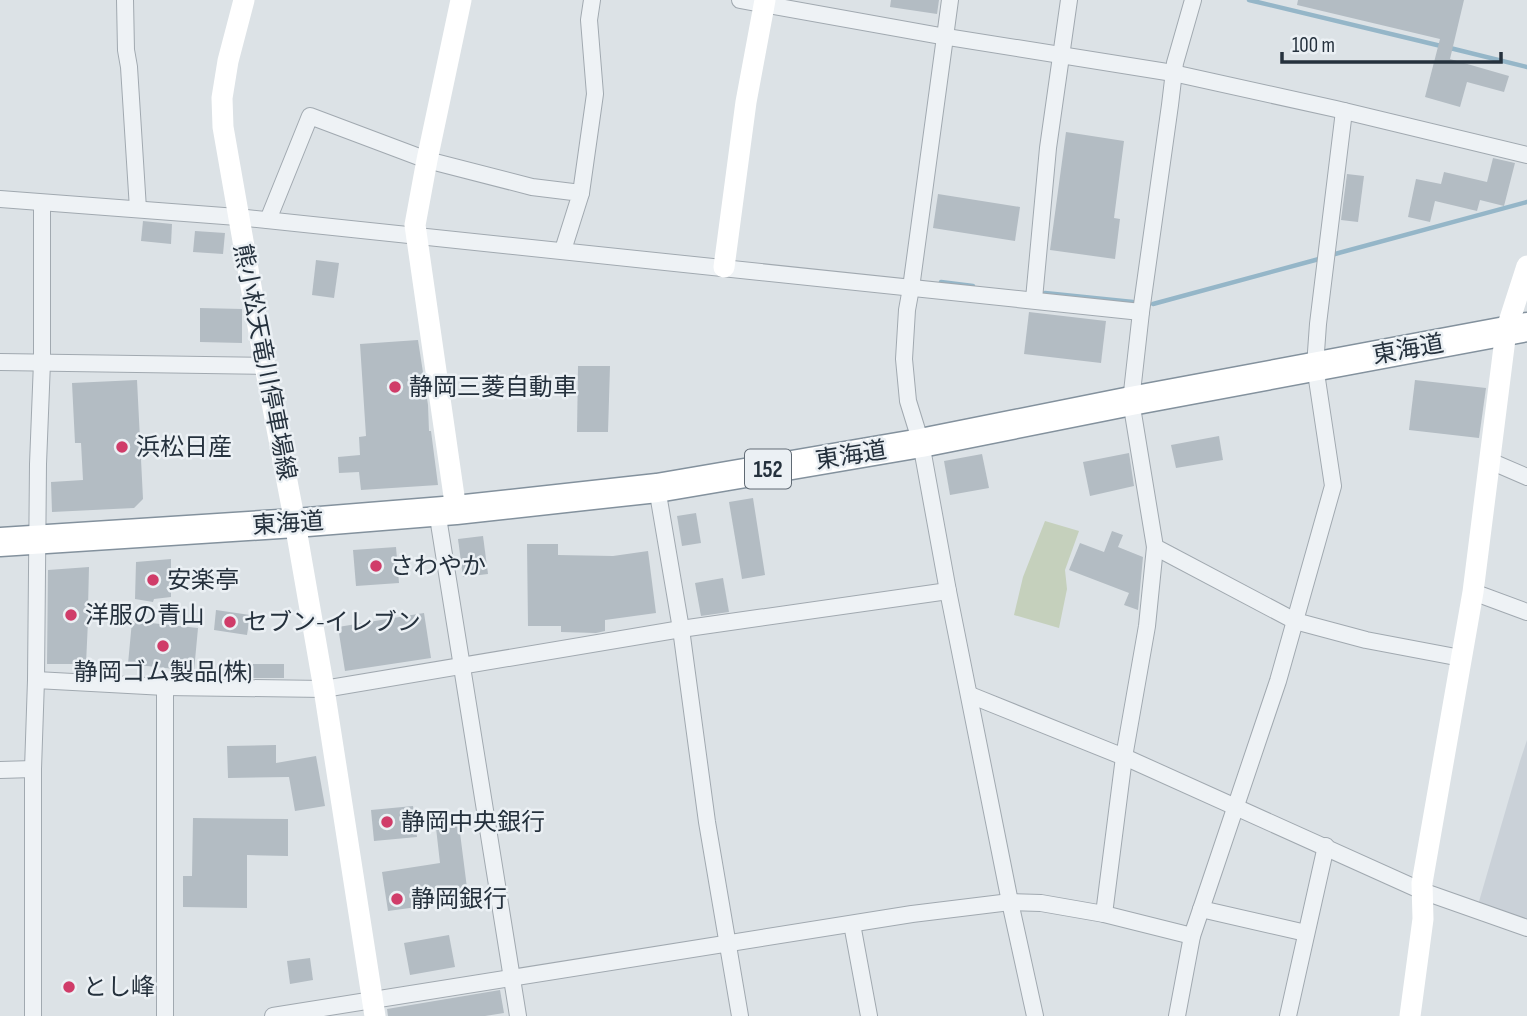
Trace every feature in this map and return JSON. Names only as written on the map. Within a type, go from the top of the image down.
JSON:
[{"type":"highway","name":"東海道","points":[[0,542],[447,511],[657,488],[921,443],[1517,329]]},
{"type":"street","points":[[124,0],[138,209]]},
{"type":"street","name":"熊小松天竜川停車場線","points":[[244,0],[228,61],[222,98],[223,127],[237,217],[324,689],[374,1008]]},
{"type":"street","points":[[461,0],[415,225],[462,665],[519,1016]]},
{"type":"street","points":[[563,250],[581,193],[595,94],[589,20],[592,0]]},
{"type":"street","points":[[740,0],[765,2],[946,37],[1173,73],[1527,155]]},
{"type":"street","points":[[950,0],[907,310],[904,359],[908,401],[921,443],[948,591],[1035,1016]]},
{"type":"street","points":[[1034,299],[1048,148],[1069,0]]},
{"type":"street","points":[[1104,914],[1124,757],[1147,626],[1155,547],[1131,401],[1173,73],[1193,0]]},
{"type":"street","points":[[724,267],[746,102],[765,2]]},
{"type":"street","points":[[1177,1016],[1192,936],[1278,681],[1333,486],[1315,366],[1344,111]]},
{"type":"street","points":[[268,220],[310,116],[427,160],[532,187],[581,193]]},
{"type":"street","points":[[0,200],[268,220],[1141,312]]},
{"type":"street","points":[[33,1016],[33,769],[42,362],[42,203]]},
{"type":"street","points":[[1410,1016],[1423,919],[1422,883],[1473,592],[1490,461],[1527,266]]},
{"type":"street","points":[[0,362],[265,366]]},
{"type":"street","points":[[1490,461],[1527,477]]},
{"type":"street","points":[[657,488],[681,629],[707,822],[740,1016]]},
{"type":"street","points":[[1155,547],[1295,621],[1366,640],[1461,658]]},
{"type":"street","points":[[36,680],[165,687],[324,689],[681,629],[948,591]]},
{"type":"street","points":[[1473,592],[1527,612]]},
{"type":"street","points":[[165,687],[166,1016]]},
{"type":"street","points":[[970,695],[1235,805],[1422,891],[1527,928]]},
{"type":"street","points":[[0,770],[33,769]]},
{"type":"street","points":[[1288,1016],[1326,846]]},
{"type":"street","points":[[273,1016],[374,1008],[513,978],[912,914],[1010,902],[1041,903],[1104,914],[1192,936]]},
{"type":"street","points":[[1201,909],[1306,933]]},
{"type":"street","points":[[852,924],[869,1016]]},
{"type":"shaded area","points":[[1527,740],[1527,921],[1478,905]]},
{"type":"green space","points":[[1045,521],[1079,531],[1065,570],[1067,589],[1059,628],[1014,615],[1023,577]]},
{"type":"building","points":[[891,0],[939,0],[937,14],[890,7]]},
{"type":"building","points":[[1298,0],[1464,0],[1450,59],[1509,76],[1504,92],[1467,82],[1460,107],[1425,97],[1440,39],[1297,5]]},
{"type":"building","points":[[1066,132],[1124,141],[1114,218],[1120,219],[1115,259],[1050,250]]},
{"type":"building","points":[[1493,158],[1515,163],[1504,206],[1480,200],[1477,211],[1435,201],[1430,222],[1408,217],[1416,179],[1441,184],[1444,172],[1487,182]]},
{"type":"building","points":[[1347,174],[1364,176],[1358,222],[1341,220]]},
{"type":"building","points":[[938,194],[1020,207],[1015,241],[933,228]]},
{"type":"building","points":[[143,221],[172,224],[171,244],[141,241]]},
{"type":"building","points":[[195,231],[225,233],[223,254],[193,252]]},
{"type":"building","points":[[316,260],[339,263],[334,298],[312,295]]},
{"type":"building","points":[[200,308],[242,309],[242,343],[200,342]]},
{"type":"building","points":[[1029,312],[1106,321],[1101,363],[1024,354]]},
{"type":"building","name":"静岡三菱自動車","points":[[418,340],[438,485],[361,490],[359,472],[339,473],[338,457],[360,455],[359,437],[366,436],[360,344]]},
{"type":"building","points":[[578,366],[610,366],[608,432],[577,432]]},
{"type":"building","name":"浜松日産","points":[[137,380],[143,499],[134,508],[52,512],[51,482],[83,480],[81,443],[75,443],[72,383]]},
{"type":"building","points":[[1415,380],[1486,388],[1479,438],[1409,430]]},
{"type":"building","points":[[1219,436],[1223,460],[1176,468],[1171,445]]},
{"type":"building","points":[[1129,453],[1134,486],[1090,496],[1083,462]]},
{"type":"building","points":[[982,454],[989,488],[950,495],[944,461]]},
{"type":"building","points":[[753,498],[765,575],[742,579],[729,502]]},
{"type":"building","points":[[696,513],[701,543],[682,546],[677,516]]},
{"type":"building","points":[[1112,531],[1123,535],[1118,547],[1143,557],[1138,610],[1124,605],[1129,593],[1069,570],[1080,543],[1104,552]]},
{"type":"building","points":[[483,536],[488,574],[463,577],[458,539]]},
{"type":"building","points":[[527,544],[558,544],[558,555],[613,556],[648,551],[656,613],[605,620],[605,631],[596,633],[561,632],[561,626],[528,626]]},
{"type":"building","name":"さわやか","points":[[396,547],[399,583],[356,586],[353,550]]},
{"type":"building","name":"安楽亭","points":[[171,559],[171,597],[154,599],[153,602],[135,599],[136,562]]},
{"type":"building","name":"洋服の青山","points":[[89,567],[88,608],[98,608],[98,622],[88,621],[86,664],[47,664],[48,570]]},
{"type":"building","points":[[723,578],[729,612],[701,616],[695,583]]},
{"type":"building","name":"セブン-イレブン","points":[[216,610],[250,615],[247,635],[214,630]]},
{"type":"building","points":[[424,613],[431,658],[345,671],[338,627]]},
{"type":"building","name":"静岡ゴム製品(株)","points":[[132,621],[198,628],[194,671],[128,664]]},
{"type":"building","points":[[246,664],[284,664],[284,678],[246,678]]},
{"type":"building","points":[[276,745],[276,763],[316,756],[325,806],[295,811],[289,777],[228,778],[227,746]]},
{"type":"building","points":[[413,806],[417,837],[374,841],[371,810]]},
{"type":"building","points":[[193,818],[288,819],[288,856],[247,855],[247,908],[183,907],[183,876],[192,876]]},
{"type":"building","points":[[459,825],[467,888],[437,891],[439,904],[388,911],[382,872],[440,863],[436,828]]},
{"type":"building","points":[[449,935],[455,967],[410,975],[404,943]]},
{"type":"building","points":[[310,958],[313,980],[290,984],[287,961]]},
{"type":"building","points":[[500,990],[504,1013],[485,1016],[388,1016],[387,1009]]},
{"type":"waterway","points":[[1249,0],[1441,46]]},
{"type":"waterway","points":[[1450,48],[1527,67]]},
{"type":"waterway","points":[[1335,254],[1527,202]]},
{"type":"waterway","points":[[1153,304],[1319,259]]},
{"type":"waterway","points":[[941,282],[973,286]]},
{"type":"waterway","points":[[1045,293],[1133,302]]},
{"type":"place","name":"静岡三菱自動車","points":[[395,387]]},
{"type":"place","name":"浜松日産","points":[[122,447]]},
{"type":"place","name":"さわやか","points":[[376,566]]},
{"type":"place","name":"安楽亭","points":[[153,580]]},
{"type":"place","name":"洋服の青山","points":[[71,615]]},
{"type":"place","name":"セブン-イレブン","points":[[230,622]]},
{"type":"place","name":"静岡ゴム製品(株)","points":[[163,646]]},
{"type":"place","name":"静岡中央銀行","points":[[387,822]]},
{"type":"place","name":"静岡銀行","points":[[397,899]]},
{"type":"place","name":"とし峰","points":[[69,987]]}]
